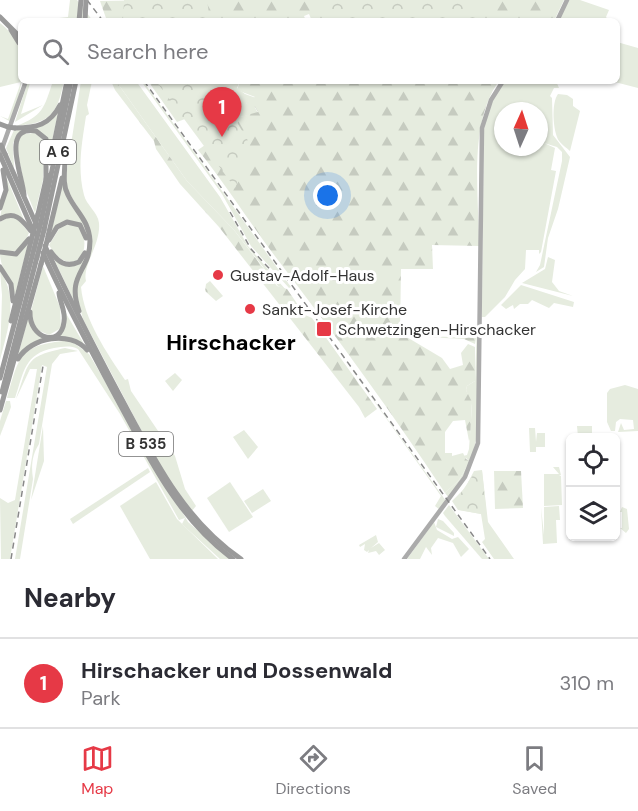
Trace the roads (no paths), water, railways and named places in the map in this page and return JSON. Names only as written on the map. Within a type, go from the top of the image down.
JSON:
[{"type":"highway","points":[[79,18],[81,0]]},
{"type":"highway","points":[[85,18],[86,0]]},
{"type":"highway","points":[[0,19],[18,40]]},
{"type":"highway","points":[[8,348],[18,289],[68,84]]},
{"type":"highway","name":"A 6","points":[[0,378],[41,222],[68,84]]},
{"type":"highway","name":"A 6","points":[[2,398],[69,125],[76,84]]},
{"type":"highway","points":[[0,124],[15,128],[35,127],[47,122],[63,98]]},
{"type":"highway","points":[[0,410],[45,248],[65,158],[69,125]]},
{"type":"highway","points":[[25,200],[14,152],[16,139],[22,132],[36,131],[46,139],[46,179]]},
{"type":"highway","points":[[0,144],[6,190],[0,208]]},
{"type":"highway","points":[[1,157],[57,260],[64,264],[76,263],[85,252],[85,232],[74,222],[59,225],[47,239]]},
{"type":"highway","points":[[1,157],[32,237]]},
{"type":"highway","points":[[65,158],[65,189],[86,222],[90,239],[88,254],[74,289],[81,322]]},
{"type":"highway","points":[[0,219],[8,215],[18,217],[32,237]]},
{"type":"highway","points":[[0,252],[9,255],[16,254],[32,237]]},
{"type":"highway","name":"B 535","points":[[32,237],[93,355],[171,494],[203,534],[233,559]]},
{"type":"highway","name":"B 535","points":[[47,239],[81,322],[174,491],[211,535],[241,559]]},
{"type":"highway","points":[[0,267],[12,284],[13,313]]},
{"type":"highway","points":[[30,303],[30,322],[35,332],[45,337],[56,335],[62,329],[65,320],[59,288]]},
{"type":"highway","points":[[13,368],[27,347],[44,341],[72,339],[81,343],[93,355]]},
{"type":"main road","points":[[558,18],[567,0]]},
{"type":"main road","points":[[1,157],[25,84]]},
{"type":"main road","points":[[404,559],[465,477],[478,443],[482,128],[491,100],[501,84]]},
{"type":"railway","points":[[87,0],[101,18]]},
{"type":"railway","points":[[146,84],[490,559]]},
{"type":"railway","points":[[230,212],[251,249],[279,279]]},
{"type":"railway","points":[[11,559],[43,366]]},
{"type":"place","name":"Hirschacker und Dossenwald","points":[[222,137]]},
{"type":"place","name":"Gustav-Adolf-Haus","points":[[218,275]]},
{"type":"place","name":"Sankt-Josef-Kirche","points":[[250,309]]},
{"type":"place","name":"Schwetzingen-Hirschacker","points":[[324,329]]},
{"type":"district","name":"Hirschacker","points":[[231,342]]}]
